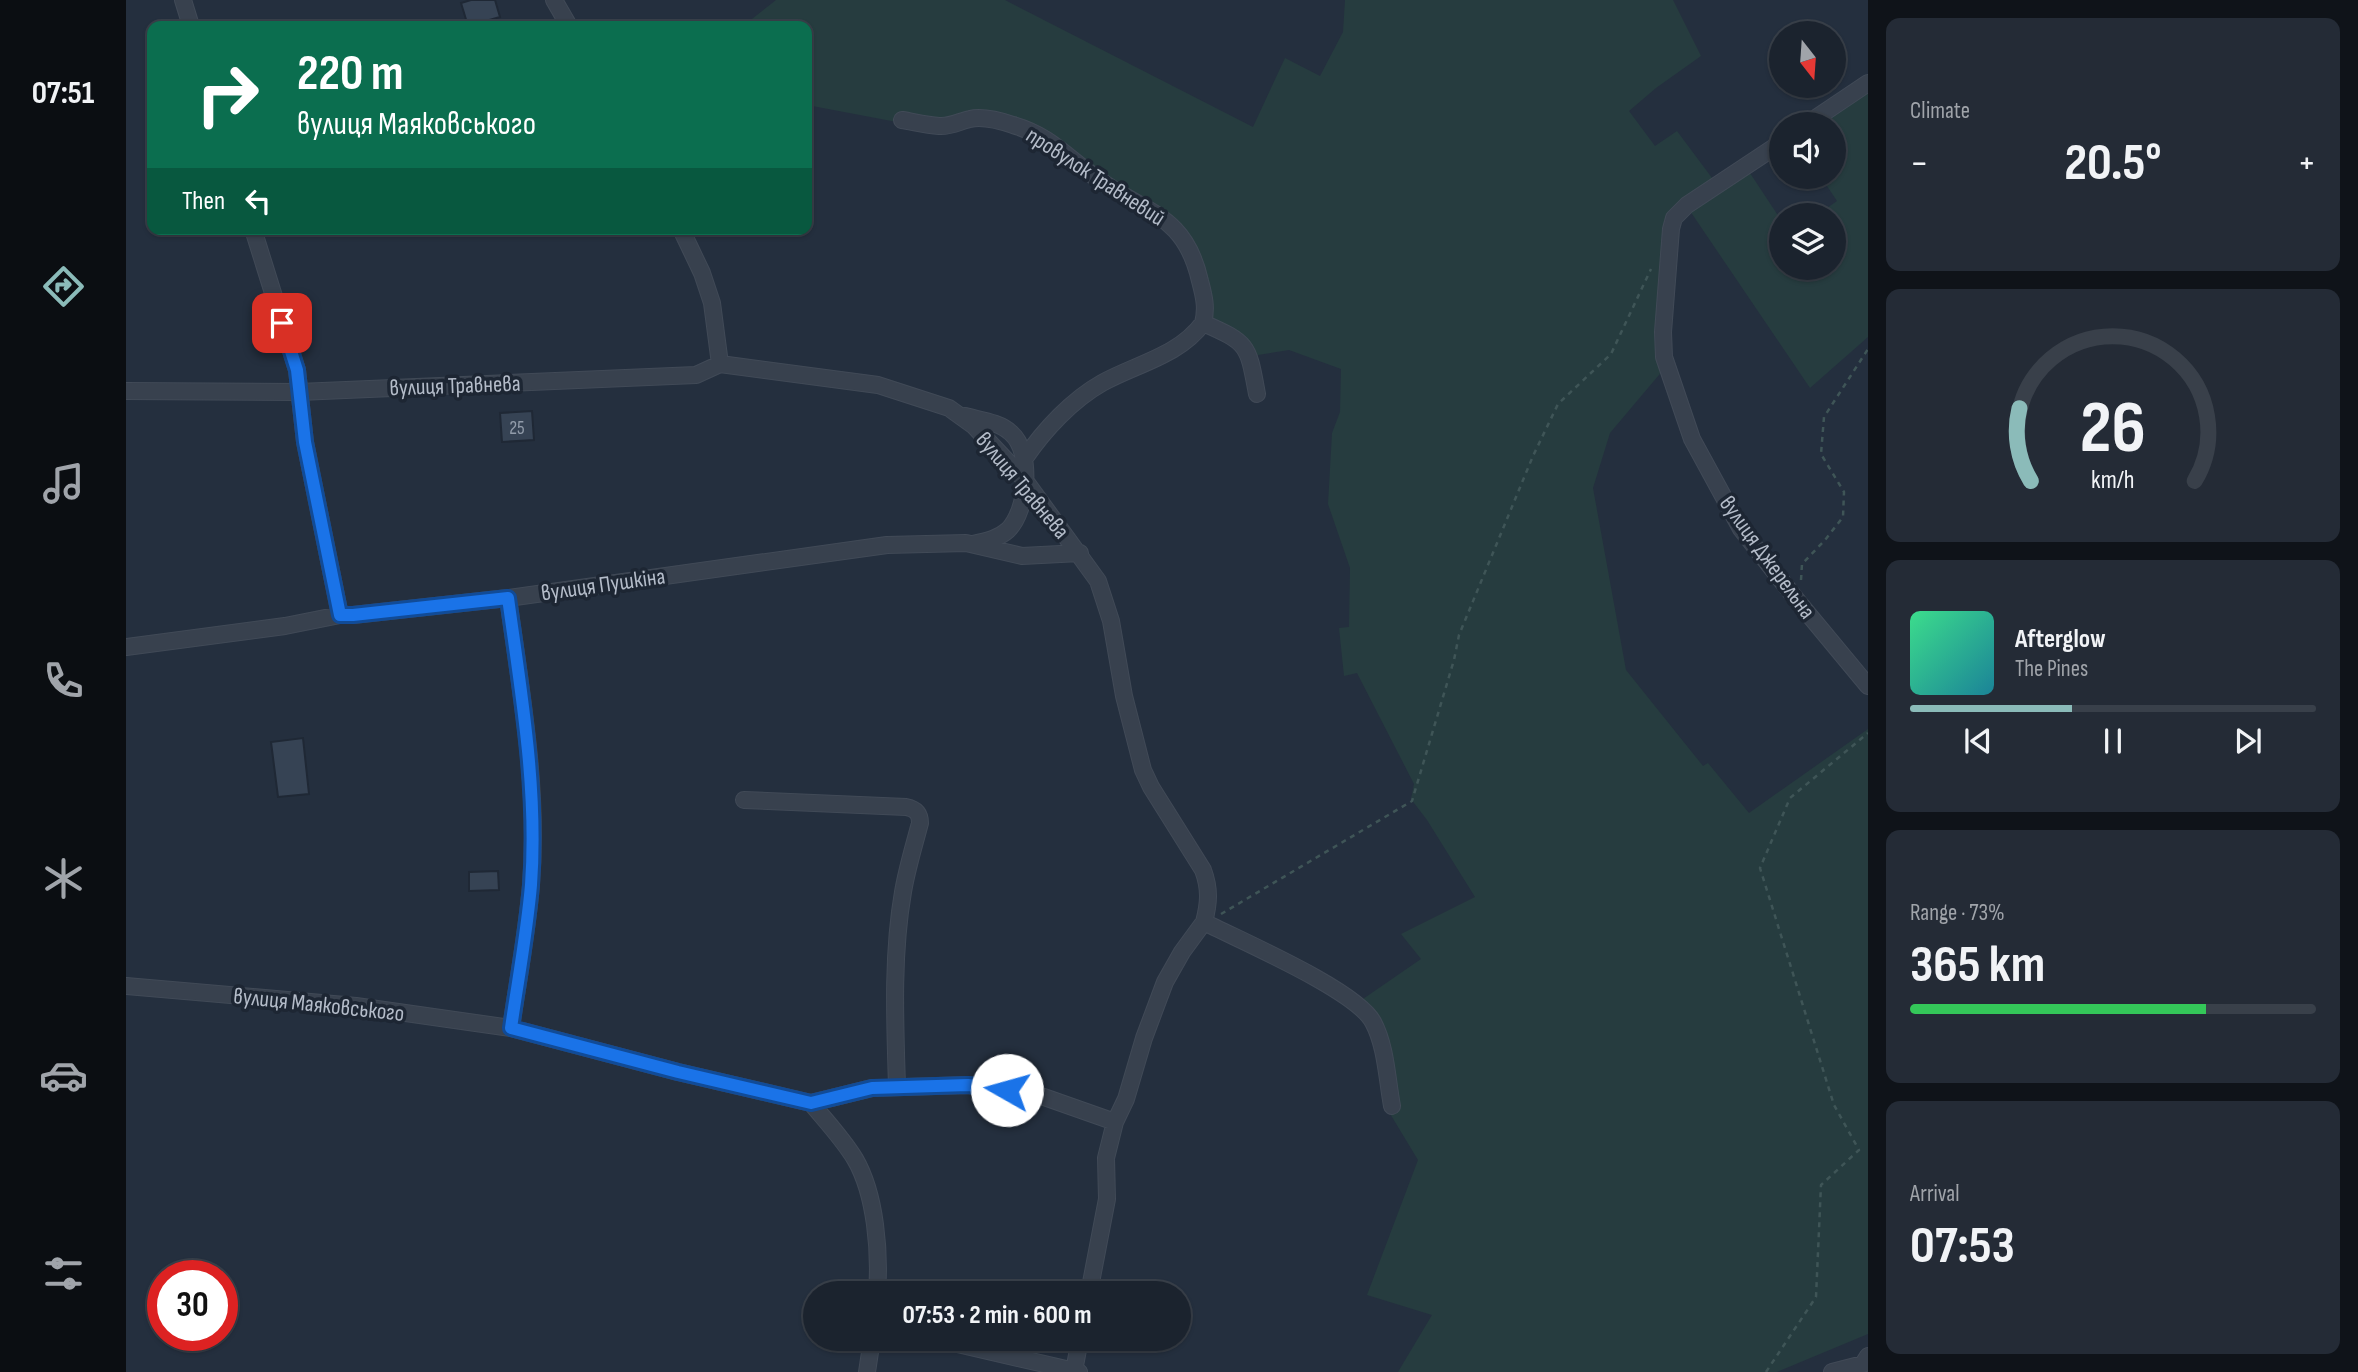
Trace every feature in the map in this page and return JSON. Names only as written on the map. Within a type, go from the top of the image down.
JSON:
[{"type":"street","points":[[183,0],[189,21]]},
{"type":"street","points":[[554,0],[566,21]]},
{"type":"street","points":[[1825,112],[1868,83]]},
{"type":"street","name":"провулок Травневий","points":[[902,120],[940,127],[973,118],[984,119],[1038,133],[1100,181],[1175,228],[1197,265],[1205,303],[1203,323]]},
{"type":"street","name":"вулиця Джерельна","points":[[1769,151],[1687,205],[1674,218],[1663,332],[1664,358],[1692,439],[1741,529],[1868,686]]},
{"type":"street","points":[[255,235],[297,370],[305,442],[340,615]]},
{"type":"street","points":[[684,235],[702,273],[712,303],[720,365]]},
{"type":"street","points":[[1025,458],[1039,436],[1083,396],[1100,384],[1182,344],[1195,334],[1203,323],[1242,342],[1250,359],[1256,394]]},
{"type":"street","name":"вулиця Травнева","points":[[126,391],[299,392],[696,375],[720,365],[878,385],[949,408],[974,426],[1024,479],[1098,581],[1111,621],[1124,696],[1143,770],[1207,882],[1210,902],[1204,922]]},
{"type":"street","points":[[959,414],[1004,428],[1014,435],[1025,458],[1023,501],[1018,516],[999,537],[973,544]]},
{"type":"street","name":"вулиця Пушкіна","points":[[126,647],[285,626],[340,615],[508,598],[887,545],[937,542],[973,544],[1022,556],[1080,553]]},
{"type":"street","points":[[508,598],[528,764],[532,850],[531,885],[511,1028]]},
{"type":"street","points":[[744,800],[906,807],[915,809],[920,815],[903,890],[900,916],[895,1023],[897,1086]]},
{"type":"street","points":[[1091,1281],[1107,1199],[1106,1158],[1115,1122],[1126,1099],[1144,1038],[1165,982],[1204,922],[1314,978],[1349,998],[1365,1011],[1379,1036],[1392,1106]]},
{"type":"street","name":"вулиця Маяковського","points":[[126,986],[356,1006],[511,1028],[678,1072],[811,1103],[872,1088],[968,1085],[1044,1097],[1115,1122]]},
{"type":"street","points":[[811,1103],[856,1160],[862,1175],[877,1243],[877,1281]]},
{"type":"street","points":[[867,1372],[870,1351]]},
{"type":"street","points":[[987,1351],[1077,1372],[1079,1351]]},
{"type":"street","points":[[1832,1372],[1863,1364],[1868,1356]]},
{"type":"path","points":[[1204,922],[1412,801],[1459,635],[1534,456],[1558,404],[1611,354],[1655,260]]},
{"type":"path","points":[[1800,604],[1802,564],[1843,517],[1844,492],[1821,454],[1824,417],[1868,349]]},
{"type":"path","points":[[1766,1372],[1816,1297],[1821,1185],[1859,1150],[1834,1105],[1760,869],[1790,798],[1868,733]]},
{"type":"green space","points":[[776,0],[1005,0],[1253,127],[1285,58],[1320,76],[1343,32],[1345,0],[1673,0],[1701,56],[1629,111],[1655,146],[1677,131],[1715,182],[1672,216],[1664,369],[1610,433],[1593,488],[1626,670],[1703,766],[1708,763],[1749,813],[1868,729],[1868,1334],[1777,1372],[1398,1372],[1432,1315],[1367,1295],[1418,1160],[1389,1112],[1395,1104],[1360,1001],[1421,959],[1401,934],[1475,897],[1411,799],[1414,784],[1357,673],[1344,676],[1339,628],[1349,627],[1350,568],[1328,504],[1332,433],[1340,412],[1341,369],[1289,350],[1252,356],[1203,311],[1183,243],[1056,148],[985,123],[939,130],[812,106],[812,21],[749,21]]},
{"type":"green space","points":[[1868,87],[1868,337],[1810,388],[1688,208],[1748,170],[1770,203],[1769,280],[1846,280],[1846,203],[1834,203],[1837,201],[1829,189],[1846,189],[1846,112],[1832,112]]},
{"type":"building","points":[[471,0],[495,0],[500,17],[486,21],[466,21],[461,3]]},
{"type":"building","points":[[532,411],[534,440],[502,442],[500,413]]},
{"type":"building","points":[[303,738],[309,794],[278,797],[271,742]]},
{"type":"building","points":[[498,871],[499,890],[469,891],[469,872]]},
{"type":"route","points":[[282,323],[297,370],[305,442],[340,615],[508,598],[523,711],[532,850],[531,885],[511,1028],[678,1072],[811,1103],[872,1088],[897,1086],[968,1085],[1007,1090]]}]
